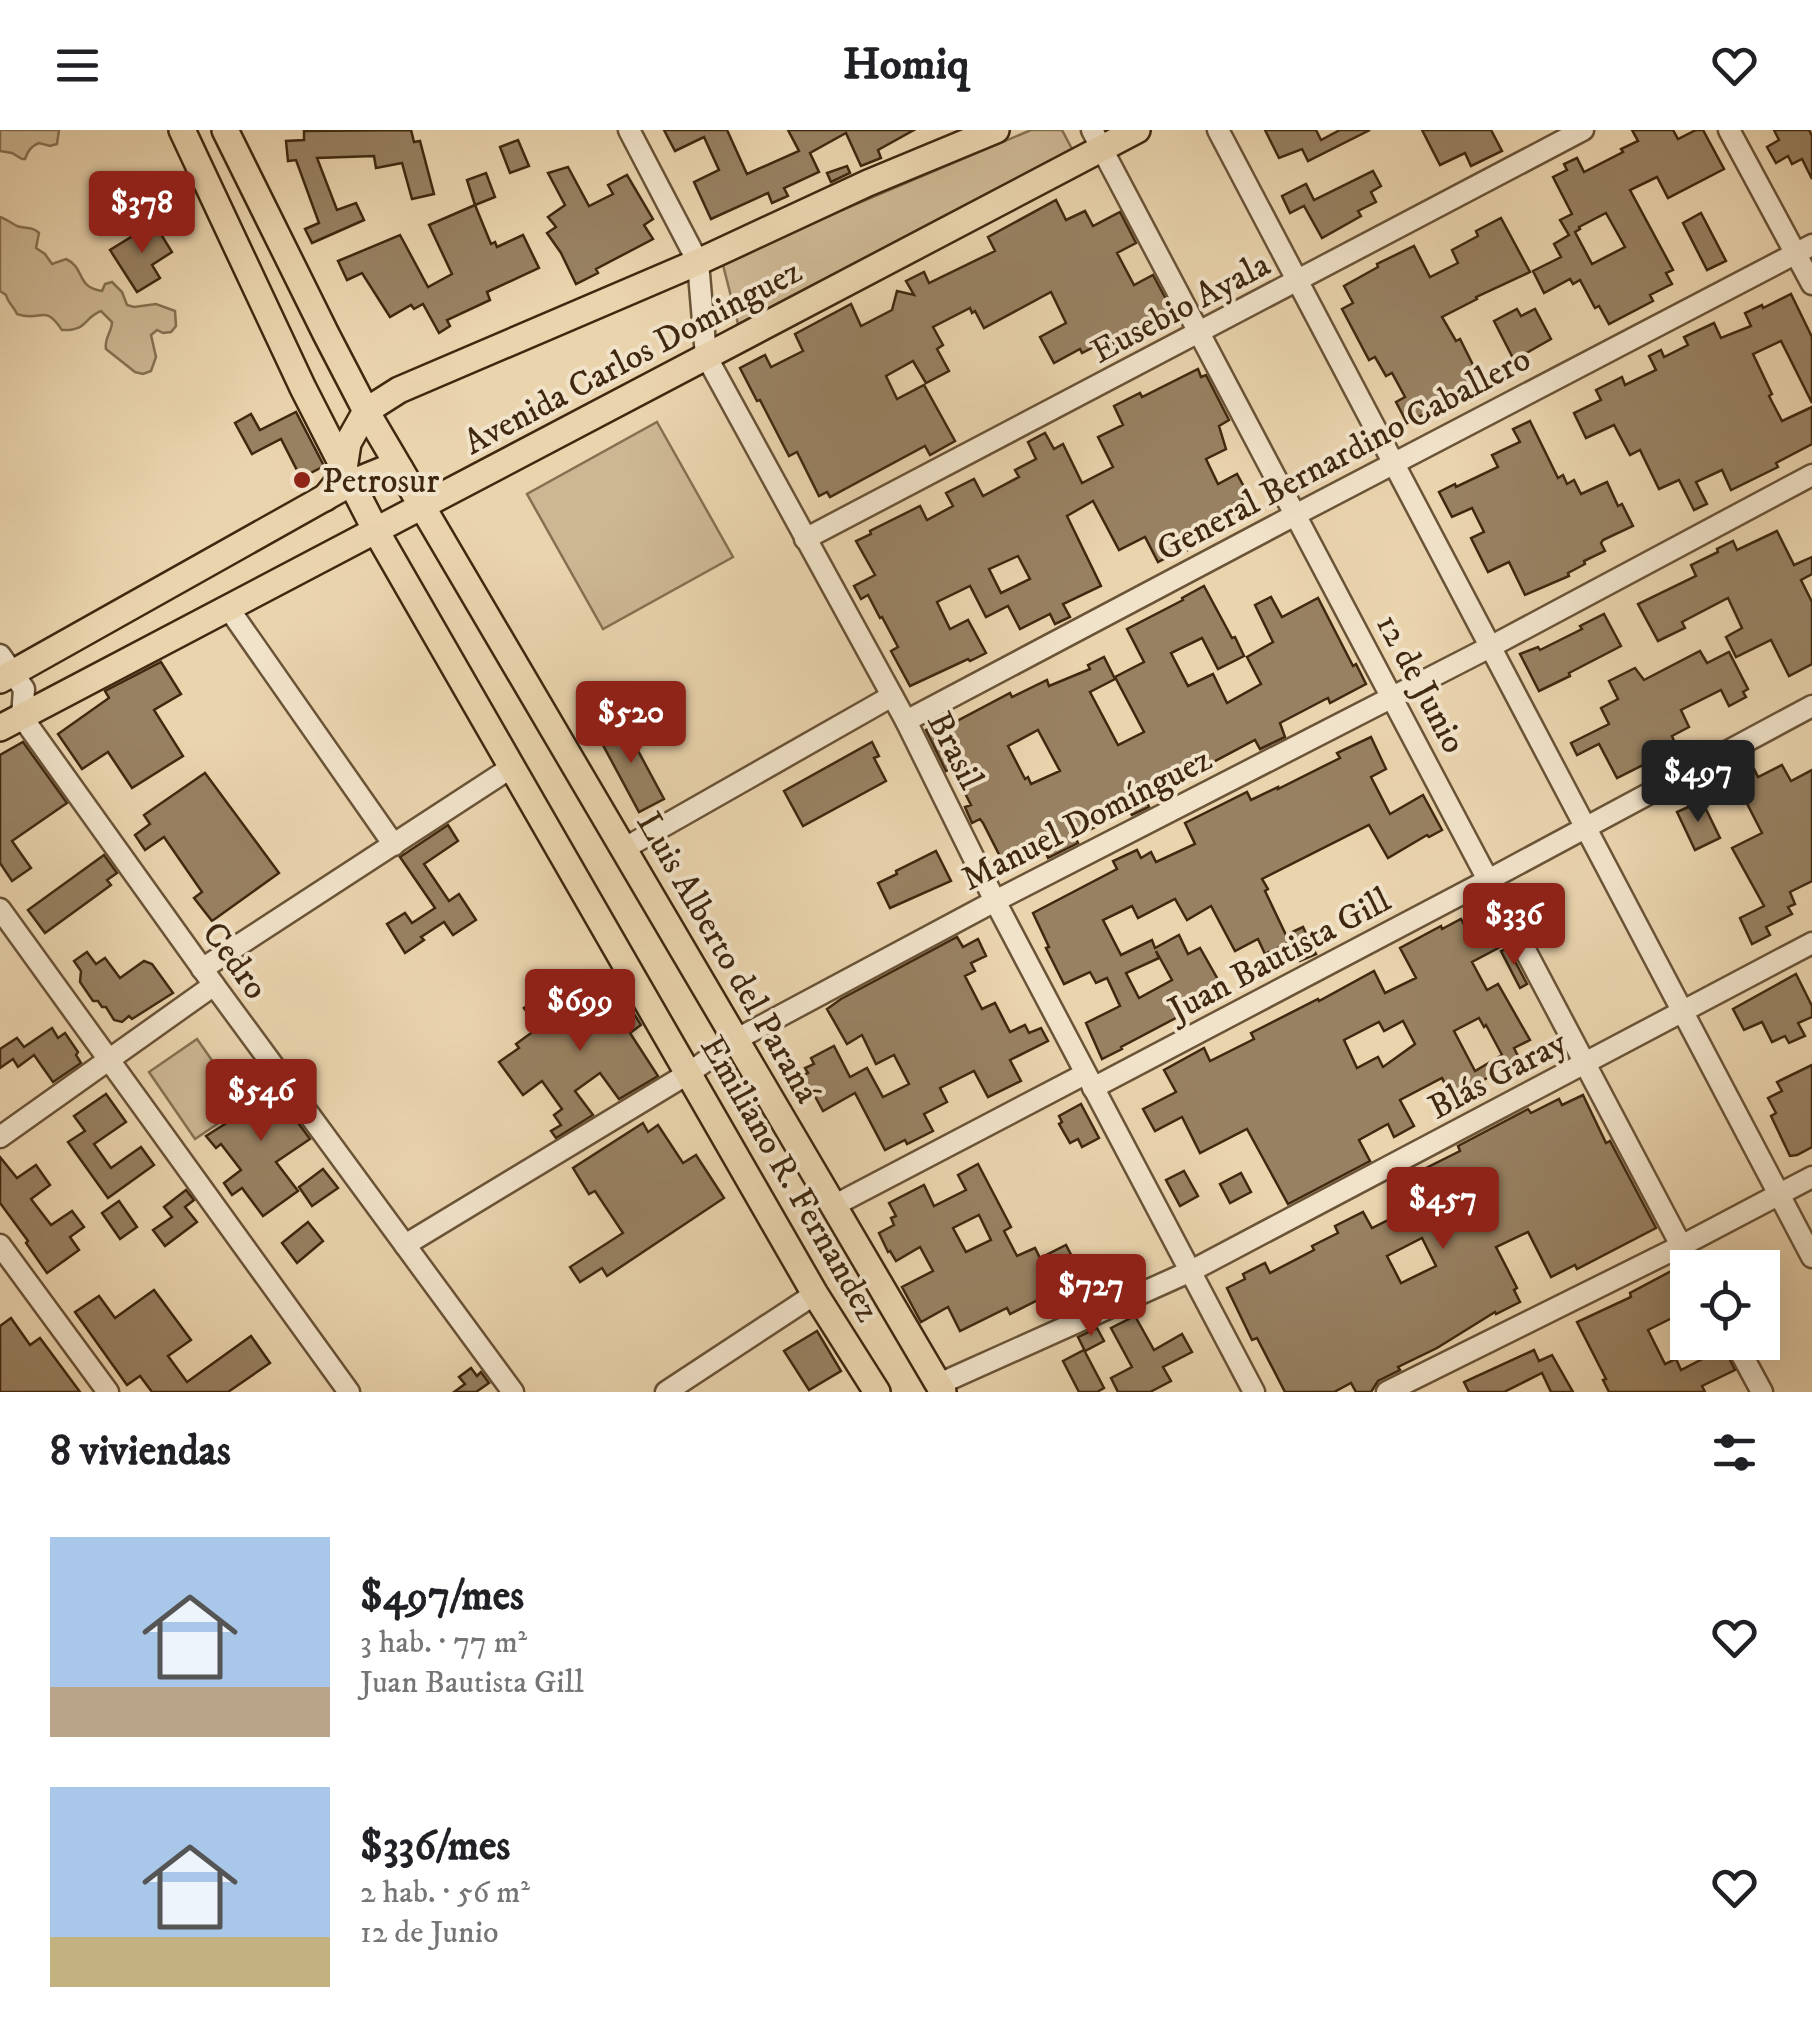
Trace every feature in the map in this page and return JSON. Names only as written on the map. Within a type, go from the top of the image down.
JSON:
[{"type":"main road","name":"Emiliano R. Fernandez","points":[[182,130],[303,388],[376,532],[876,1392]]},
{"type":"main road","name":"Avenida Carlos Dominguez","points":[[11,722],[706,356],[1097,139],[1136,130]]},
{"type":"main road","name":"Luis Alberto del Paraná","points":[[233,132],[366,411],[941,1388]]},
{"type":"main road","name":"Avenida Carlos Dominguez","points":[[366,411],[399,390],[698,262],[984,132]]},
{"type":"main road","points":[[348,476],[348,444],[366,411]]},
{"type":"main road","points":[[4,669],[324,498],[348,476],[400,469]]},
{"type":"street","name":"Brasil","points":[[629,130],[698,262],[706,356],[906,721],[995,901],[1254,1392]]},
{"type":"street","points":[[1218,130],[1812,1257]]},
{"type":"street","name":"Eusebio Ayala","points":[[805,540],[1583,130]]},
{"type":"street","points":[[1730,130],[1804,249],[1812,284]]},
{"type":"street","name":"12 de Junio","points":[[1097,139],[1684,1250]]},
{"type":"street","name":"General Bernardino Caballero","points":[[906,721],[1804,249]]},
{"type":"street","name":"Manuel Domínguez","points":[[406,1246],[689,1073],[737,1039],[1812,475]]},
{"type":"street","points":[[229,609],[394,845]]},
{"type":"street","name":"Cedro","points":[[4,669],[24,689],[11,722],[208,977],[513,1392]]},
{"type":"street","points":[[625,848],[892,696]]},
{"type":"street","name":"Juan Bautista Gill","points":[[835,1206],[1490,880],[1812,706]]},
{"type":"street","points":[[0,1138],[110,1061],[208,977],[512,767]]},
{"type":"street","points":[[0,908],[348,1392]]},
{"type":"street","name":"Blás Garay","points":[[941,1388],[1190,1271],[1812,943]]},
{"type":"street","points":[[1387,1392],[1812,1177]]},
{"type":"street","points":[[0,1245],[108,1392]]},
{"type":"street","points":[[666,1392],[816,1294]]},
{"type":"street","points":[[1745,1360],[1762,1392]]},
{"type":"shaded area","points":[[0,130],[59,130],[57,144],[39,143],[22,159],[0,151]]},
{"type":"shaded area","points":[[1031,130],[1062,130],[1072,149],[738,324],[722,261]]},
{"type":"shaded area","points":[[0,217],[39,233],[36,248],[52,264],[66,259],[72,263],[88,286],[102,291],[105,284],[112,282],[127,305],[156,304],[175,311],[176,326],[171,332],[157,330],[151,335],[156,357],[151,371],[135,372],[106,349],[112,322],[101,311],[70,330],[62,330],[46,315],[17,314],[0,291]]},
{"type":"shaded area","points":[[657,422],[733,557],[603,629],[527,494]]},
{"type":"shaded area","points":[[197,1039],[244,1106],[195,1139],[149,1072]]},
{"type":"building","points":[[411,130],[414,142],[420,141],[434,194],[412,199],[402,163],[376,168],[374,156],[317,158],[337,210],[356,203],[364,220],[312,243],[305,229],[319,223],[296,160],[288,161],[286,141],[304,140],[304,131]]},
{"type":"building","points":[[664,130],[727,130],[747,174],[799,151],[788,130],[914,130],[878,150],[881,158],[861,166],[846,133],[810,153],[819,172],[784,188],[788,196],[772,203],[768,193],[711,219],[694,182],[719,170],[704,137],[675,151]]},
{"type":"building","points":[[1265,130],[1316,130],[1321,140],[1340,130],[1370,130],[1308,161],[1302,149],[1279,158]]},
{"type":"building","points":[[1422,130],[1491,130],[1502,151],[1471,166],[1465,153],[1440,165]]},
{"type":"building","points":[[1632,130],[1673,130],[1678,139],[1703,130],[1724,169],[1668,198],[1657,177],[1630,190],[1673,270],[1666,273],[1672,284],[1650,295],[1653,301],[1609,324],[1580,280],[1573,284],[1570,279],[1544,293],[1533,271],[1561,257],[1554,244],[1569,235],[1560,220],[1572,214],[1553,177],[1567,170],[1564,164],[1577,158],[1584,172],[1638,141]],"holes":[[[1606,213],[1625,247],[1592,264],[1575,232]]]},
{"type":"building","points":[[1774,130],[1809,130],[1812,179],[1802,159],[1792,164],[1788,156],[1776,163],[1767,147],[1779,140]]},
{"type":"building","points":[[518,140],[529,166],[510,173],[500,147]]},
{"type":"building","points":[[847,166],[850,173],[831,182],[827,173]]},
{"type":"building","points":[[568,167],[589,206],[613,194],[608,185],[627,175],[653,219],[644,225],[653,239],[576,284],[547,233],[556,227],[548,217],[565,205],[548,173]]},
{"type":"building","points":[[1373,171],[1381,186],[1371,192],[1376,202],[1358,211],[1361,216],[1322,238],[1304,206],[1290,213],[1282,196],[1306,184],[1314,200]]},
{"type":"building","points":[[486,173],[495,197],[475,205],[467,180]]},
{"type":"building","points":[[1056,200],[1066,220],[1085,211],[1093,226],[1120,212],[1136,243],[1117,253],[1134,285],[1153,275],[1175,316],[1116,347],[1111,338],[1054,363],[1040,337],[1066,323],[1051,292],[984,328],[970,308],[933,327],[943,345],[937,349],[949,371],[926,383],[913,361],[886,376],[897,399],[924,385],[955,441],[930,455],[925,446],[830,497],[827,492],[819,496],[797,452],[789,456],[740,368],[765,355],[771,367],[803,351],[795,334],[851,304],[861,326],[892,310],[897,291],[914,295],[906,281],[924,272],[929,283],[995,251],[988,237]]},
{"type":"building","points":[[475,205],[491,244],[495,242],[497,247],[523,235],[539,268],[487,292],[490,300],[447,320],[450,326],[439,333],[423,304],[414,309],[411,305],[390,317],[362,273],[347,280],[338,261],[400,235],[428,287],[452,274],[429,225]]},
{"type":"building","points":[[1701,213],[1726,261],[1707,270],[1683,223]]},
{"type":"building","points":[[1501,218],[1530,272],[1442,317],[1456,341],[1460,339],[1484,387],[1407,423],[1396,402],[1405,397],[1392,373],[1386,376],[1375,357],[1369,360],[1342,309],[1353,303],[1344,286],[1414,246],[1430,277],[1458,263],[1452,250]]},
{"type":"building","points":[[154,223],[172,252],[152,265],[160,278],[137,292],[110,250]]},
{"type":"building","points":[[1791,294],[1812,337],[1812,403],[1781,341],[1753,354],[1782,421],[1812,407],[1812,444],[1776,463],[1778,467],[1731,490],[1722,470],[1696,482],[1707,504],[1694,510],[1679,480],[1659,489],[1640,450],[1630,455],[1614,425],[1586,438],[1574,413],[1601,400],[1596,390],[1622,377],[1625,385],[1656,370],[1649,356],[1661,350],[1664,357],[1688,345],[1684,337],[1714,323],[1721,338],[1751,326],[1745,313]]},
{"type":"building","points":[[1517,309],[1521,316],[1535,309],[1551,339],[1514,360],[1494,321]]},
{"type":"building","points":[[1198,369],[1201,377],[1206,375],[1229,420],[1219,426],[1226,449],[1206,459],[1218,484],[1237,474],[1249,496],[1235,503],[1242,516],[1211,532],[1214,537],[1158,562],[1145,537],[1119,550],[1093,501],[1067,516],[1101,586],[1063,604],[1070,617],[1055,624],[1050,614],[1020,629],[1008,606],[986,617],[970,586],[937,602],[950,629],[968,620],[986,653],[910,686],[891,651],[898,647],[882,617],[868,595],[861,599],[854,586],[875,575],[856,541],[920,506],[927,520],[953,506],[946,493],[974,479],[983,496],[1019,477],[1015,470],[1036,459],[1028,442],[1045,433],[1054,449],[1063,444],[1082,483],[1113,467],[1098,437],[1123,425],[1114,406],[1140,393],[1142,397]],"holes":[[[1018,556],[1030,579],[1001,593],[989,569]]]},
{"type":"building","points":[[296,412],[324,466],[301,478],[281,439],[252,454],[235,423],[251,414],[260,430]]},
{"type":"building","points":[[1530,421],[1558,478],[1563,475],[1567,484],[1574,480],[1581,494],[1607,482],[1633,526],[1603,540],[1605,551],[1584,561],[1569,576],[1525,595],[1509,562],[1488,572],[1471,538],[1484,532],[1472,508],[1452,517],[1439,492],[1498,467],[1492,455],[1520,442],[1513,429]]},
{"type":"building","points":[[1777,531],[1794,565],[1812,557],[1812,574],[1801,580],[1812,602],[1812,664],[1789,676],[1771,640],[1736,657],[1726,637],[1742,628],[1728,598],[1682,622],[1685,628],[1658,641],[1638,604],[1696,576],[1691,565],[1718,552],[1717,549],[1733,541],[1737,550]]},
{"type":"building","points":[[1204,586],[1244,656],[1218,669],[1202,638],[1171,653],[1188,686],[1213,674],[1227,703],[1261,684],[1247,657],[1273,642],[1255,605],[1271,597],[1282,617],[1318,598],[1366,684],[1280,723],[1285,737],[1260,749],[1255,740],[1145,798],[1149,807],[1132,815],[1122,814],[1075,837],[1078,843],[1048,858],[1046,852],[1007,870],[983,823],[980,819],[972,823],[965,807],[971,805],[952,768],[946,771],[926,730],[950,718],[953,723],[1010,693],[1012,697],[1047,680],[1049,686],[1090,669],[1088,665],[1104,657],[1115,679],[1090,692],[1118,745],[1144,732],[1115,677],[1144,662],[1127,629]],"holes":[[[1038,730],[1060,771],[1031,784],[1008,746]]]},
{"type":"building","points":[[1604,614],[1621,646],[1539,691],[1520,654],[1538,647],[1540,650]]},
{"type":"building","points":[[1700,651],[1707,663],[1729,652],[1748,689],[1743,692],[1746,697],[1729,706],[1721,690],[1681,710],[1689,727],[1672,736],[1674,741],[1648,754],[1651,761],[1617,778],[1599,744],[1577,755],[1571,743],[1609,724],[1601,708],[1618,699],[1609,681],[1635,668],[1644,680]]},
{"type":"building","points":[[161,662],[181,694],[154,710],[183,756],[132,788],[108,752],[82,769],[58,734],[109,698],[105,691]]},
{"type":"building","points":[[622,721],[664,799],[639,812],[597,734]]},
{"type":"building","points":[[1371,737],[1386,769],[1371,777],[1390,814],[1423,795],[1442,830],[1388,858],[1369,825],[1262,879],[1286,935],[1303,927],[1316,954],[1300,961],[1290,942],[1265,954],[1258,939],[1235,951],[1211,906],[1187,920],[1175,899],[1138,918],[1132,906],[1103,920],[1121,955],[1152,940],[1155,948],[1179,935],[1188,954],[1200,948],[1225,992],[1102,1059],[1086,1023],[1120,1006],[1107,978],[1096,983],[1090,972],[1064,984],[1033,913],[1117,869],[1113,861],[1137,850],[1141,858],[1151,852],[1156,862],[1195,844],[1185,823],[1247,792],[1251,800],[1278,789],[1340,758],[1337,753]],"holes":[[[1156,951],[1172,980],[1139,998],[1126,973],[1159,958]]]},
{"type":"building","points":[[23,742],[67,803],[12,841],[31,868],[12,881],[0,863],[0,755]]},
{"type":"building","points":[[872,742],[879,756],[874,758],[886,781],[803,826],[784,791]]},
{"type":"building","points":[[1782,765],[1791,781],[1812,770],[1812,881],[1790,892],[1795,904],[1788,907],[1792,914],[1766,927],[1770,935],[1752,944],[1740,918],[1764,906],[1732,848],[1762,833],[1734,778],[1754,769],[1758,777]]},
{"type":"building","points":[[205,773],[279,873],[212,921],[194,898],[202,892],[164,837],[145,850],[135,835],[150,824],[144,815]]},
{"type":"building","points":[[1702,801],[1720,838],[1695,850],[1677,812]]},
{"type":"building","points":[[448,825],[458,841],[424,864],[449,901],[459,894],[476,920],[453,935],[444,922],[405,953],[387,924],[405,913],[412,923],[435,908],[400,857]]},
{"type":"building","points":[[936,851],[951,881],[890,908],[878,883]]},
{"type":"building","points":[[104,855],[117,873],[107,880],[111,885],[45,933],[28,910]]},
{"type":"building","points":[[1486,916],[1502,946],[1472,962],[1487,990],[1498,984],[1530,1040],[1514,1048],[1520,1060],[1452,1099],[1442,1078],[1400,1100],[1414,1126],[1394,1137],[1388,1124],[1359,1140],[1370,1161],[1288,1204],[1247,1129],[1200,1153],[1182,1117],[1155,1131],[1143,1109],[1176,1092],[1164,1070],[1204,1048],[1210,1061],[1254,1039],[1251,1033],[1374,971],[1385,993],[1416,978],[1400,948],[1461,919],[1465,926]],"holes":[[[1479,1018],[1502,1055],[1475,1071],[1454,1031]],[[1403,1021],[1415,1044],[1383,1067],[1378,1057],[1357,1068],[1344,1040],[1379,1022],[1384,1031]]]},
{"type":"building","points":[[957,937],[963,947],[978,939],[986,956],[971,963],[975,971],[965,976],[982,1009],[995,1003],[1010,1032],[1025,1025],[1029,1033],[1041,1028],[1048,1041],[1010,1060],[1021,1081],[988,1097],[974,1071],[940,1088],[947,1102],[924,1114],[933,1131],[885,1150],[855,1093],[823,1111],[811,1089],[804,1092],[797,1078],[808,1073],[805,1068],[814,1064],[811,1058],[834,1046],[850,1077],[867,1068],[883,1097],[909,1084],[894,1055],[876,1064],[862,1035],[847,1044],[827,1009]]},
{"type":"building","points":[[1508,948],[1527,984],[1520,988],[1501,951]]},
{"type":"building","points":[[87,952],[96,964],[105,958],[120,978],[144,961],[152,964],[173,993],[132,1019],[129,1016],[122,1022],[114,1020],[80,982],[81,971],[74,961]]},
{"type":"building","points":[[1796,974],[1812,1006],[1812,1017],[1798,1023],[1805,1036],[1789,1043],[1785,1036],[1772,1042],[1762,1022],[1744,1030],[1733,1009]]},
{"type":"building","points":[[612,978],[641,1025],[630,1033],[658,1076],[619,1099],[600,1073],[575,1091],[593,1115],[556,1138],[551,1131],[561,1125],[554,1115],[562,1109],[542,1081],[523,1095],[499,1062],[538,1028],[524,1008],[548,991],[578,1043],[605,1023],[586,995]]},
{"type":"building","points":[[52,1028],[58,1038],[65,1033],[81,1063],[53,1082],[34,1055],[18,1067],[13,1059],[0,1068],[0,1049],[17,1038],[24,1047]]},
{"type":"building","points":[[255,1064],[310,1139],[276,1162],[298,1191],[263,1216],[242,1188],[232,1195],[224,1183],[241,1170],[221,1144],[216,1148],[206,1136],[255,1105],[235,1077]]},
{"type":"building","points":[[1812,1065],[1812,1147],[1790,1156],[1771,1116],[1776,1113],[1768,1098],[1782,1091],[1777,1082]]},
{"type":"building","points":[[106,1094],[126,1122],[94,1144],[111,1168],[141,1147],[154,1165],[108,1198],[68,1142],[85,1131],[74,1116]]},
{"type":"building","points":[[1583,1095],[1656,1228],[1577,1269],[1575,1265],[1551,1277],[1528,1232],[1496,1247],[1520,1302],[1398,1367],[1400,1370],[1378,1381],[1371,1392],[1356,1392],[1351,1383],[1334,1392],[1285,1392],[1257,1338],[1252,1340],[1227,1288],[1265,1263],[1270,1273],[1314,1250],[1312,1246],[1338,1233],[1335,1226],[1363,1212],[1372,1228],[1408,1210],[1403,1201],[1430,1186],[1422,1170],[1528,1109],[1531,1113],[1559,1099],[1562,1105]],"holes":[[[1422,1238],[1436,1266],[1401,1283],[1387,1256]]]},
{"type":"building","points":[[1081,1104],[1099,1138],[1082,1147],[1078,1139],[1070,1143],[1059,1124],[1059,1116]]},
{"type":"building","points":[[643,1123],[648,1132],[658,1125],[683,1163],[696,1155],[724,1198],[607,1276],[602,1268],[580,1282],[570,1267],[623,1233],[595,1191],[589,1194],[573,1168]]},
{"type":"building","points":[[0,1157],[17,1178],[36,1165],[50,1185],[31,1199],[51,1225],[72,1211],[84,1227],[70,1237],[79,1250],[47,1273],[0,1203]]},
{"type":"building","points":[[978,1164],[1011,1227],[1004,1231],[1017,1256],[1035,1248],[1040,1258],[1066,1245],[1084,1280],[1042,1303],[1040,1299],[1010,1314],[1007,1308],[960,1331],[948,1307],[921,1322],[902,1287],[933,1271],[920,1247],[896,1261],[879,1233],[894,1225],[891,1218],[896,1216],[889,1203],[924,1185],[934,1206],[966,1190],[958,1175]],"holes":[[[979,1215],[991,1240],[966,1252],[953,1228]]]},
{"type":"building","points":[[323,1169],[338,1188],[312,1206],[299,1187]]},
{"type":"building","points":[[1184,1171],[1198,1196],[1180,1206],[1166,1180]]},
{"type":"building","points":[[1241,1173],[1251,1192],[1230,1203],[1220,1184]]},
{"type":"building","points":[[186,1190],[194,1200],[185,1207],[197,1222],[165,1246],[153,1230],[172,1217],[164,1207]]},
{"type":"building","points":[[119,1201],[137,1227],[120,1239],[102,1213]]},
{"type":"building","points":[[308,1222],[323,1241],[297,1263],[282,1243]]},
{"type":"building","points":[[1670,1272],[1670,1319],[1648,1330],[1665,1364],[1676,1360],[1681,1370],[1700,1360],[1730,1360],[1735,1370],[1702,1386],[1705,1392],[1609,1392],[1577,1322],[1631,1297],[1630,1293]]},
{"type":"building","points":[[154,1290],[191,1340],[168,1356],[187,1382],[251,1336],[270,1363],[228,1392],[152,1392],[140,1376],[127,1385],[75,1312],[99,1296],[115,1318]]},
{"type":"building","points":[[1135,1316],[1154,1350],[1182,1334],[1192,1352],[1163,1367],[1171,1381],[1150,1392],[1118,1392],[1111,1378],[1132,1367],[1111,1328]]},
{"type":"building","points":[[11,1318],[30,1345],[40,1338],[80,1392],[0,1392],[0,1326]]},
{"type":"building","points":[[1097,1328],[1104,1341],[1085,1351],[1078,1337]]},
{"type":"building","points":[[817,1331],[841,1371],[809,1390],[784,1351]]},
{"type":"building","points":[[1084,1350],[1104,1388],[1097,1392],[1079,1392],[1063,1361]]},
{"type":"building","points":[[1534,1350],[1539,1361],[1552,1355],[1573,1392],[1551,1392],[1542,1373],[1504,1392],[1469,1392],[1464,1382]]},
{"type":"building","points":[[471,1368],[477,1376],[481,1372],[489,1383],[476,1392],[454,1392],[465,1384],[459,1377]]},
{"type":"place","name":"Petrosur","points":[[302,480]]}]
